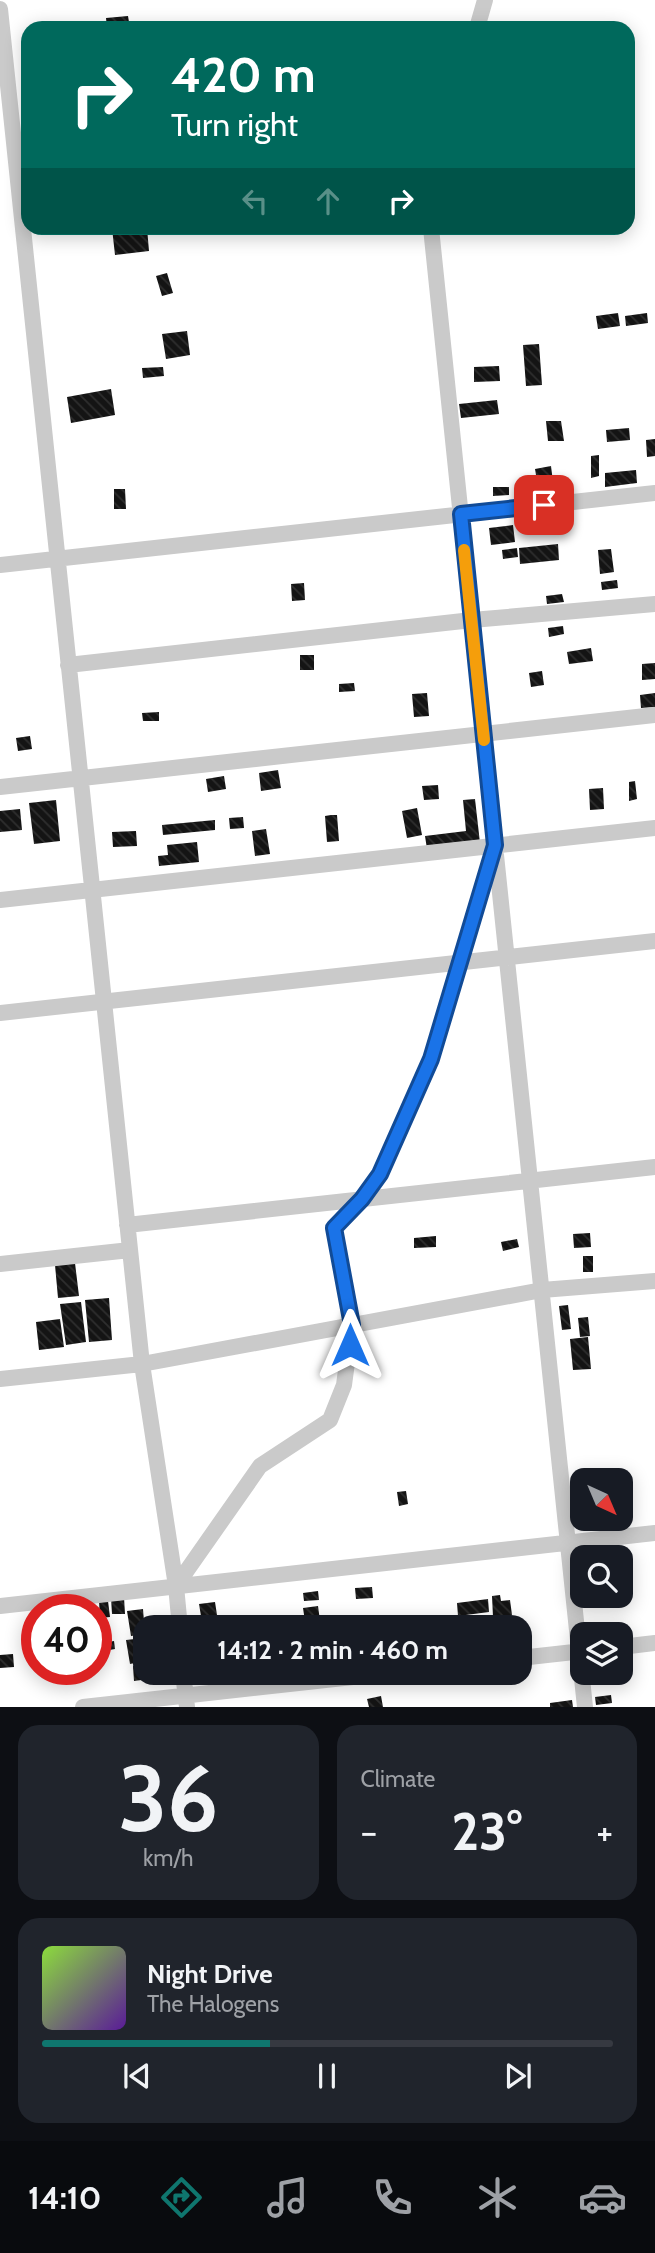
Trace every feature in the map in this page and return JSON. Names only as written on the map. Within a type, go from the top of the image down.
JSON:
[{"type":"street","points":[[479,21],[485,0]]},
{"type":"street","points":[[0,9],[21,208]]},
{"type":"street","points":[[24,235],[142,1364],[179,1615]]},
{"type":"street","points":[[432,235],[578,1622]]},
{"type":"street","points":[[0,565],[655,493]]},
{"type":"street","points":[[68,665],[472,620],[655,604]]},
{"type":"street","points":[[0,788],[655,715]]},
{"type":"street","points":[[0,900],[655,828]]},
{"type":"street","points":[[176,1586],[260,1466],[330,1420],[344,1385],[352,1325],[334,1228],[362,1199],[380,1174],[431,1059],[495,845]]},
{"type":"street","points":[[0,1013],[655,941]]},
{"type":"street","points":[[127,1225],[655,1167]]},
{"type":"street","points":[[0,1264],[130,1250]]},
{"type":"street","points":[[0,1379],[142,1364],[542,1290],[655,1281]]},
{"type":"street","points":[[0,1606],[655,1533]]},
{"type":"street","points":[[633,1646],[655,1643]]},
{"type":"street","points":[[532,1657],[570,1652]]},
{"type":"street","points":[[83,1707],[186,1701],[302,1685]]},
{"type":"street","points":[[583,1685],[585,1707]]},
{"type":"building","points":[[128,16],[129,21],[106,21],[106,18]]},
{"type":"building","points":[[113,235],[148,235],[149,251],[115,255]]},
{"type":"building","points":[[167,273],[173,293],[162,296],[156,276]]},
{"type":"building","points":[[618,313],[620,326],[598,329],[596,316]]},
{"type":"building","points":[[647,313],[648,323],[626,326],[625,316]]},
{"type":"building","points":[[187,331],[190,355],[166,359],[162,334]]},
{"type":"building","points":[[539,344],[542,385],[526,386],[523,345]]},
{"type":"building","points":[[499,366],[500,381],[474,382],[474,367]]},
{"type":"building","points":[[163,367],[164,376],[143,378],[142,368]]},
{"type":"building","points":[[111,389],[115,415],[71,423],[67,397]]},
{"type":"building","points":[[497,400],[499,414],[461,418],[459,404]]},
{"type":"building","points":[[546,421],[561,421],[564,441],[548,441]]},
{"type":"building","points":[[629,428],[630,440],[607,442],[606,430]]},
{"type":"building","points":[[655,439],[655,456],[647,457],[646,440]]},
{"type":"building","points":[[599,455],[599,476],[591,478],[591,456]]},
{"type":"building","points":[[551,466],[554,490],[539,493],[535,469]]},
{"type":"building","points":[[636,470],[637,483],[605,487],[605,473]]},
{"type":"building","points":[[533,483],[534,493],[517,495],[516,485]]},
{"type":"building","points":[[493,487],[509,487],[509,495],[493,496]]},
{"type":"building","points":[[114,489],[125,489],[126,509],[114,509]]},
{"type":"building","points":[[513,525],[515,542],[491,545],[489,528]]},
{"type":"building","points":[[558,544],[559,560],[520,564],[519,548]]},
{"type":"building","points":[[517,548],[518,557],[503,559],[502,550]]},
{"type":"building","points":[[611,549],[614,572],[600,574],[598,550]]},
{"type":"building","points":[[617,580],[618,588],[602,590],[601,582]]},
{"type":"building","points":[[304,583],[305,600],[292,601],[291,584]]},
{"type":"building","points":[[562,594],[564,602],[547,604],[546,596]]},
{"type":"building","points":[[563,626],[564,634],[549,637],[548,628]]},
{"type":"building","points":[[591,648],[593,661],[569,664],[567,652]]},
{"type":"building","points":[[300,655],[314,655],[314,670],[300,670]]},
{"type":"building","points":[[655,663],[655,679],[642,680],[642,664]]},
{"type":"building","points":[[542,671],[544,685],[531,687],[529,673]]},
{"type":"building","points":[[354,683],[355,691],[339,692],[339,684]]},
{"type":"building","points":[[427,693],[429,716],[414,717],[412,694]]},
{"type":"building","points":[[655,693],[655,707],[641,708],[640,695]]},
{"type":"building","points":[[159,712],[159,721],[143,721],[142,713]]},
{"type":"building","points":[[30,736],[32,749],[18,751],[16,738]]},
{"type":"building","points":[[278,770],[281,788],[261,791],[259,773]]},
{"type":"building","points":[[224,776],[226,789],[208,792],[206,779]]},
{"type":"building","points":[[635,781],[637,799],[629,801],[629,782]]},
{"type":"building","points":[[438,785],[439,799],[424,800],[422,786]]},
{"type":"building","points":[[603,788],[604,809],[590,810],[589,789]]},
{"type":"building","points":[[475,799],[480,843],[427,849],[425,836],[466,831],[463,800]]},
{"type":"building","points":[[56,800],[60,841],[34,844],[29,803]]},
{"type":"building","points":[[417,808],[422,835],[407,838],[402,811]]},
{"type":"building","points":[[20,809],[22,830],[0,832],[0,811]]},
{"type":"building","points":[[337,815],[339,841],[327,842],[325,816]]},
{"type":"building","points":[[243,817],[244,828],[230,829],[229,818]]},
{"type":"building","points":[[215,820],[215,830],[163,835],[162,825]]},
{"type":"building","points":[[266,829],[270,854],[255,856],[252,831]]},
{"type":"building","points":[[136,831],[137,846],[113,847],[112,832]]},
{"type":"building","points":[[197,842],[199,862],[159,866],[158,856],[168,855],[167,845]]},
{"type":"building","points":[[590,1233],[591,1247],[574,1248],[573,1234]]},
{"type":"building","points":[[436,1236],[436,1247],[414,1248],[414,1238]]},
{"type":"building","points":[[517,1239],[519,1247],[503,1251],[501,1242]]},
{"type":"building","points":[[583,1256],[593,1256],[593,1272],[583,1272]]},
{"type":"building","points":[[75,1263],[79,1296],[58,1298],[55,1265]]},
{"type":"building","points":[[109,1298],[112,1340],[89,1342],[85,1300]]},
{"type":"building","points":[[81,1302],[86,1342],[66,1345],[60,1304]]},
{"type":"building","points":[[568,1305],[571,1329],[562,1330],[559,1306]]},
{"type":"building","points":[[588,1317],[590,1336],[580,1337],[578,1318]]},
{"type":"building","points":[[60,1319],[64,1347],[39,1350],[36,1322]]},
{"type":"building","points":[[588,1337],[591,1369],[573,1370],[570,1339]]},
{"type":"building","points":[[406,1491],[408,1504],[399,1506],[397,1492]]},
{"type":"building","points":[[372,1587],[373,1598],[356,1599],[355,1588]]},
{"type":"building","points":[[318,1591],[319,1600],[304,1601],[303,1593]]},
{"type":"building","points":[[500,1595],[501,1601],[510,1600],[512,1615],[493,1615],[492,1596]]},
{"type":"building","points":[[124,1597],[125,1614],[112,1614],[112,1598]]},
{"type":"building","points":[[488,1599],[489,1612],[458,1615],[457,1603]]},
{"type":"building","points":[[215,1602],[217,1615],[201,1615],[199,1604]]},
{"type":"building","points":[[318,1606],[319,1615],[304,1615],[303,1608]]},
{"type":"building","points":[[143,1609],[143,1615],[133,1615],[133,1636],[131,1636],[127,1611]]},
{"type":"building","points":[[133,1639],[133,1663],[130,1664],[126,1640]]},
{"type":"building","points":[[13,1654],[14,1667],[0,1668],[0,1655]]},
{"type":"building","points":[[611,1695],[612,1703],[596,1705],[595,1697]]},
{"type":"building","points":[[381,1696],[383,1707],[369,1707],[367,1699]]},
{"type":"building","points":[[572,1700],[573,1707],[550,1707],[550,1703]]},
{"type":"slow traffic","points":[[464,550],[484,740]]},
{"type":"route","points":[[350,1345],[352,1325],[334,1228],[362,1199],[380,1174],[431,1059],[475,920],[495,845],[461,514],[544,505]]}]
